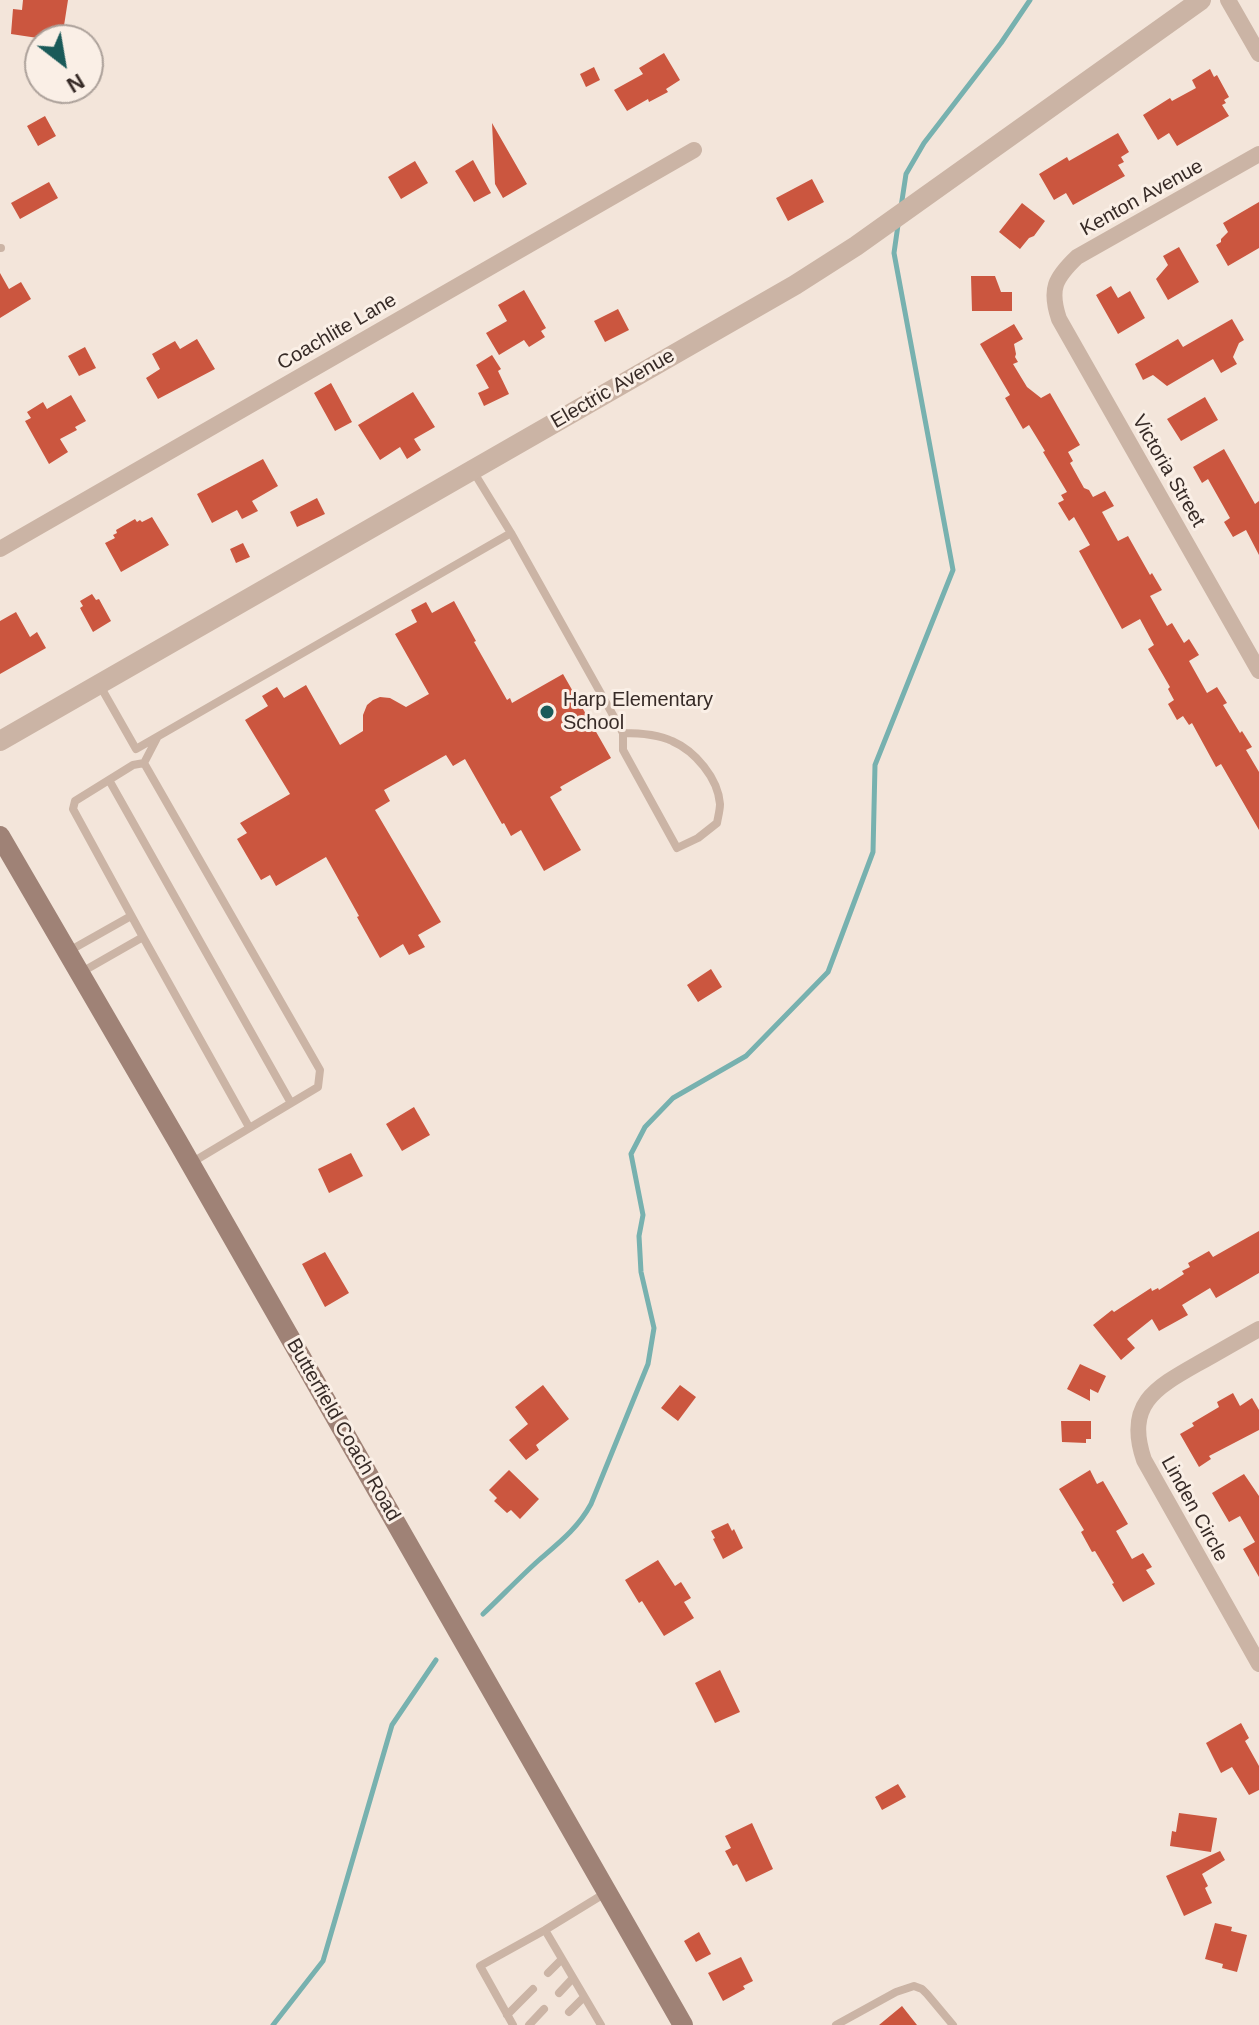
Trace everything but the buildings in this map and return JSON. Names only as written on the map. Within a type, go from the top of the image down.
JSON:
[{"type":"main road","name":"Butterfield Coach Road","points":[[0,836],[683,2025]]},
{"type":"street","name":"Electric Avenue","points":[[0,741],[795,285],[856,246],[1201,0]]},
{"type":"street","points":[[1228,0],[1259,54]]},
{"type":"street","name":"Coachlite Lane","points":[[0,549],[694,150]]},
{"type":"street","name":"Kenton Avenue","points":[[1054,287],[1062,271],[1077,257],[1259,154]]},
{"type":"street","name":"Victoria Street","points":[[1054,287],[1053,303],[1059,319],[1259,671]]},
{"type":"street","name":"Linden Circle","points":[[1259,1329],[1164,1383],[1148,1400],[1138,1419],[1137,1440],[1144,1460],[1259,1664]]},
{"type":"lane","points":[[473,470],[623,733],[623,750],[677,848],[698,838],[717,823],[720,806],[716,788],[691,752],[671,740],[623,733]]},
{"type":"lane","points":[[99,684],[136,749],[511,533]]},
{"type":"lane","points":[[144,763],[157,737]]},
{"type":"lane","points":[[144,763],[133,765],[75,801],[73,809],[249,1127]]},
{"type":"lane","points":[[144,763],[320,1070],[318,1087],[190,1164]]},
{"type":"lane","points":[[109,780],[291,1103]]},
{"type":"lane","points":[[67,952],[131,916]]},
{"type":"lane","points":[[79,974],[143,937]]},
{"type":"lane","points":[[513,2025],[480,1966],[607,1892]]},
{"type":"lane","points":[[545,1930],[599,2021],[589,2025]]},
{"type":"lane","points":[[548,1973],[562,1959]]},
{"type":"lane","points":[[559,1993],[573,1978]]},
{"type":"lane","points":[[836,2025],[896,1992],[914,1986],[922,1989],[953,2025]]},
{"type":"lane","points":[[507,2015],[533,1989]]},
{"type":"lane","points":[[569,2012],[584,1997]]},
{"type":"lane","points":[[529,2025],[544,2009]]},
{"type":"waterway","points":[[901,207],[906,174],[924,143],[1030,0]]},
{"type":"waterway","points":[[483,1614],[586,1513],[648,1364],[654,1328],[641,1272],[639,1236],[643,1215],[631,1154],[645,1127],[673,1098],[746,1056],[828,972],[873,852],[875,765],[953,570],[894,253],[898,225]]},
{"type":"waterway","points":[[273,2025],[323,1961],[392,1725],[436,1660]]},
{"type":"place","name":"Harp Elementary School","points":[[547,712]]}]
